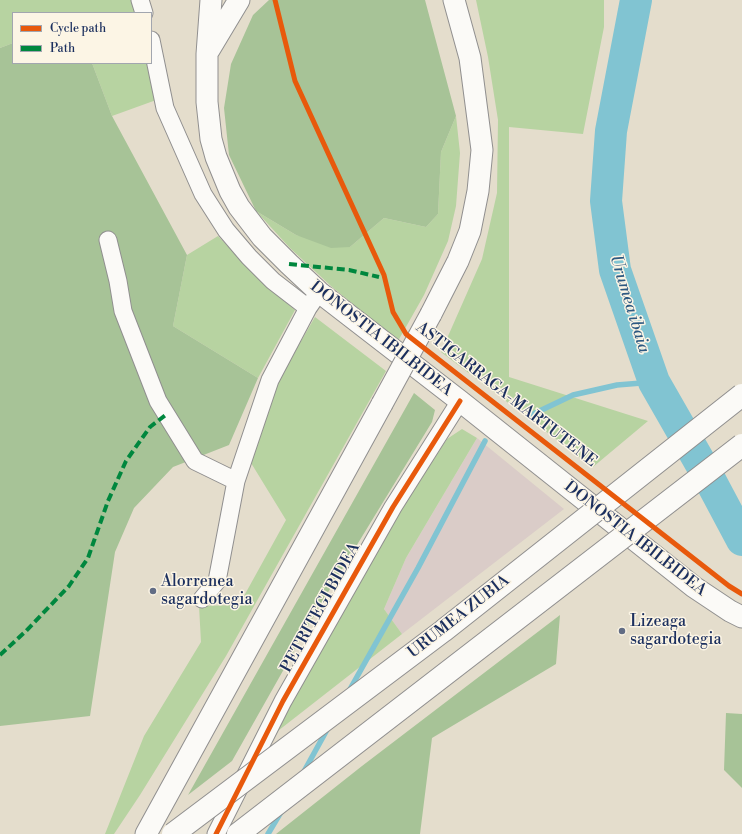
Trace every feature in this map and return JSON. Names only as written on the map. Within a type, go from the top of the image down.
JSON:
[{"type":"highway","name":"URUMEA ZUBIA","points":[[173,834],[443,631],[742,395]]},
{"type":"highway","points":[[238,834],[742,445]]},
{"type":"main road","name":"DONOSTIA IBILBIDEA","points":[[211,0],[207,54],[207,102],[211,139],[222,174],[242,212],[262,237],[289,264],[314,300],[460,401],[694,587],[730,611],[742,617]]},
{"type":"main road","points":[[207,54],[239,0]]},
{"type":"main road","points":[[439,0],[452,38],[470,58]]},
{"type":"main road","points":[[146,834],[431,314],[458,261],[470,231],[478,191],[482,150],[470,58],[454,0]]},
{"type":"street","points":[[140,0],[144,12]]},
{"type":"street","points":[[152,45],[165,108],[203,194],[226,230],[249,257],[273,281],[314,300],[270,380],[236,480],[217,581],[202,599]]},
{"type":"street","points":[[108,240],[118,281],[123,311],[158,401],[195,461],[236,480]]},
{"type":"street","name":"PETRITEGI BIDEA","points":[[216,834],[284,701],[393,506],[460,401]]},
{"type":"shaded area","points":[[477,438],[564,509],[402,634],[384,609],[406,558]]},
{"type":"green space","points":[[0,0],[137,0],[140,12],[12,12],[12,43],[0,48]]},
{"type":"green space","points":[[269,0],[425,0],[456,116],[441,152],[438,214],[426,227],[384,218],[350,247],[331,248],[296,235],[256,211],[229,155],[224,108],[231,64],[253,15]]},
{"type":"green space","points":[[476,0],[604,0],[604,27],[583,134],[509,127],[509,377],[648,421],[593,467],[441,352],[482,259],[497,193],[498,120],[488,57]]},
{"type":"green space","points":[[12,43],[12,64],[92,64],[112,116],[187,255],[173,326],[258,378],[229,445],[173,467],[134,508],[115,552],[90,716],[0,726],[0,48]]},
{"type":"green space","points":[[92,64],[151,64],[159,99],[112,116]]},
{"type":"green space","points":[[456,116],[460,153],[456,206],[448,241],[424,295],[398,341],[332,287],[290,248],[256,211],[296,235],[350,247],[384,218],[426,227],[438,214],[441,152]]},
{"type":"green space","points":[[218,236],[257,277],[295,310],[258,378],[173,326],[187,255]]},
{"type":"green space","points":[[315,317],[386,371],[226,656],[140,795],[114,834],[105,834],[144,736],[201,642],[199,606],[239,605],[286,520],[248,458],[279,379]]},
{"type":"green space","points":[[414,393],[435,410],[432,422],[319,607],[232,761],[188,795]]},
{"type":"green space","points":[[462,429],[477,438],[406,558],[384,609],[402,634],[274,734],[399,513],[447,439]]},
{"type":"green space","points":[[560,615],[556,664],[432,738],[420,834],[276,834],[362,766]]},
{"type":"green space","points":[[726,713],[742,714],[742,788],[724,770]]},
{"type":"waterway","name":"Urumea ibaia","points":[[636,0],[611,131],[606,201],[615,270],[654,382],[709,478],[742,540]]},
{"type":"waterway","points":[[529,416],[573,395],[617,385],[654,382]]},
{"type":"waterway","points":[[349,691],[418,568],[485,441]]},
{"type":"waterway","points":[[302,775],[328,728]]},
{"type":"waterway","points":[[268,834],[281,812]]},
{"type":"marked path","points":[[289,264],[349,270],[379,277]]},
{"type":"marked path","points":[[0,655],[26,631],[69,586],[88,558],[108,501],[126,461],[150,427],[167,414]]},
{"type":"cycle path","name":"ASTIGARRAGA-MARTUTENE","points":[[275,0],[295,81],[384,275],[393,312],[406,334],[729,586],[742,594]]},
{"type":"cycle path","points":[[216,834],[283,701],[393,507],[460,401]]},
{"type":"place","name":"Alorrenea sagardotegia","points":[[153,591]]},
{"type":"place","name":"Lizeaga sagardotegia","points":[[622,631]]}]
